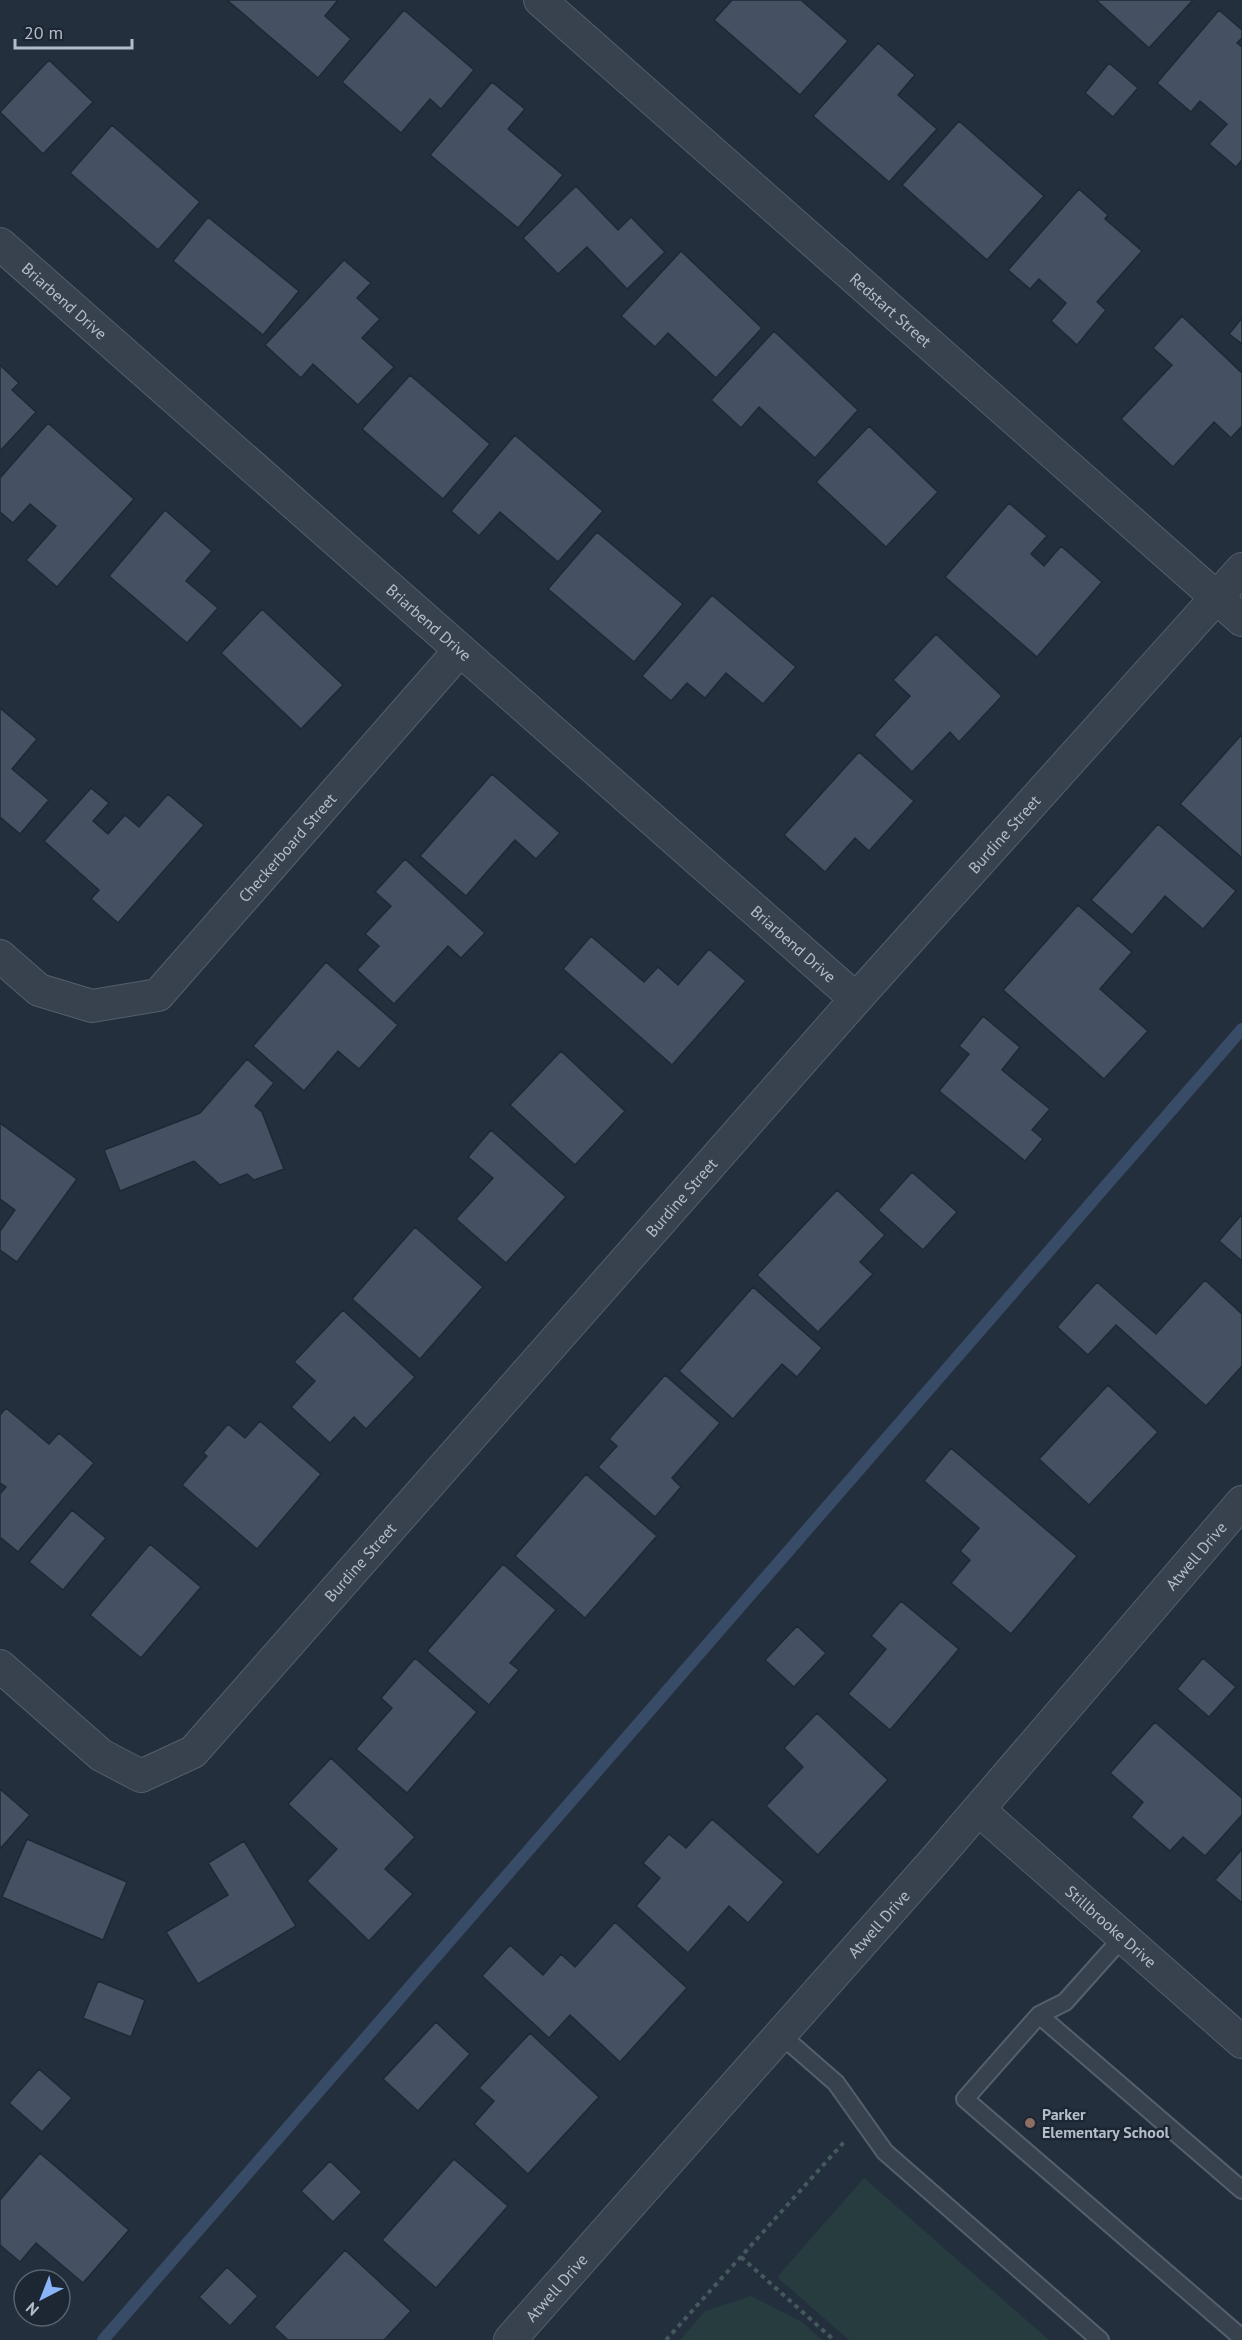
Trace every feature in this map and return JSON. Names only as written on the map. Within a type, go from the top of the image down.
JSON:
[{"type":"street","name":"Redstart Street","points":[[540,0],[1242,620]]},
{"type":"street","name":"Briarbend Drive","points":[[0,244],[856,999]]},
{"type":"street","name":"Burdine Street","points":[[0,1666],[101,1755],[141,1776],[193,1752],[856,999],[1242,568]]},
{"type":"street","name":"Checkerboard Street","points":[[0,956],[39,990],[92,1006],[158,995],[460,651]]},
{"type":"street","name":"Atwell Drive","points":[[510,2340],[979,1810],[1242,1502]]},
{"type":"street","name":"Stillbrooke Drive","points":[[979,1810],[1242,2042]]},
{"type":"lane","points":[[1123,1937],[1065,2002],[1039,2015],[965,2099],[1242,2338]]},
{"type":"lane","points":[[1039,2015],[1242,2190]]},
{"type":"lane","points":[[781,2035],[836,2083],[885,2152],[1100,2340]]},
{"type":"path","points":[[666,2340],[863,2122]]},
{"type":"path","points":[[740,2256],[834,2340]]},
{"type":"green space","points":[[864,2178],[1049,2340],[849,2340],[777,2277]]},
{"type":"green space","points":[[751,2296],[802,2322],[822,2340],[680,2340],[705,2311]]},
{"type":"building","points":[[227,0],[338,0],[325,16],[351,39],[318,78]]},
{"type":"building","points":[[732,0],[801,0],[848,41],[800,95],[714,20]]},
{"type":"building","points":[[1096,0],[1193,0],[1149,48]]},
{"type":"building","points":[[404,10],[474,70],[441,109],[430,99],[401,133],[342,82]]},
{"type":"building","points":[[1219,10],[1242,30],[1242,38],[1237,43],[1242,47],[1242,160],[1236,167],[1209,144],[1227,124],[1200,101],[1191,112],[1157,83]]},
{"type":"building","points":[[878,43],[915,75],[898,95],[937,129],[889,182],[813,116]]},
{"type":"building","points":[[49,60],[93,102],[43,154],[0,112]]},
{"type":"building","points":[[1109,63],[1138,88],[1113,117],[1085,93]]},
{"type":"building","points":[[492,82],[525,109],[508,129],[563,175],[518,228],[430,155]]},
{"type":"building","points":[[959,121],[1044,196],[987,260],[902,185]]},
{"type":"building","points":[[112,125],[200,202],[158,250],[70,173]]},
{"type":"building","points":[[576,186],[618,230],[631,217],[665,252],[627,289],[587,247],[558,274],[523,238]]},
{"type":"building","points":[[1079,189],[1108,215],[1105,219],[1142,251],[1097,302],[1106,310],[1077,345],[1051,321],[1066,303],[1039,279],[1030,289],[1008,270]]},
{"type":"building","points":[[208,217],[299,291],[263,335],[173,261]]},
{"type":"building","points":[[681,251],[762,328],[716,378],[668,333],[655,347],[621,316]]},
{"type":"building","points":[[344,260],[371,283],[357,298],[380,319],[362,338],[394,367],[358,405],[313,364],[301,378],[265,345]]},
{"type":"building","points":[[1182,316],[1242,373],[1242,426],[1231,438],[1214,422],[1173,467],[1121,419],[1172,365],[1153,348]]},
{"type":"building","points":[[1242,318],[1242,344],[1229,334]]},
{"type":"building","points":[[774,331],[858,410],[815,458],[759,407],[741,428],[711,400]]},
{"type":"building","points":[[0,365],[19,383],[12,390],[36,412],[0,451]]},
{"type":"building","points":[[410,375],[490,444],[443,499],[362,429]]},
{"type":"building","points":[[48,423],[134,499],[57,587],[26,560],[56,526],[30,504],[13,523],[0,512],[0,478]]},
{"type":"building","points":[[869,426],[938,492],[886,547],[816,482]]},
{"type":"building","points":[[515,435],[603,511],[558,562],[500,512],[479,536],[451,511]]},
{"type":"building","points":[[1009,503],[1047,536],[1031,554],[1044,566],[1061,546],[1102,582],[1037,657],[945,577]]},
{"type":"building","points":[[165,510],[212,551],[186,581],[218,608],[187,643],[109,576]]},
{"type":"building","points":[[597,532],[683,604],[634,662],[548,589]]},
{"type":"building","points":[[712,595],[796,667],[763,704],[726,673],[705,698],[687,683],[671,701],[642,676]]},
{"type":"building","points":[[262,609],[343,685],[301,729],[221,653]]},
{"type":"building","points":[[936,634],[1002,696],[959,742],[950,732],[912,772],[874,735],[910,696],[893,680]]},
{"type":"building","points":[[0,708],[37,739],[12,769],[49,800],[20,834],[0,817]]},
{"type":"building","points":[[1242,734],[1242,858],[1180,804]]},
{"type":"building","points":[[859,752],[914,801],[869,851],[855,838],[825,872],[784,835]]},
{"type":"building","points":[[492,774],[560,833],[536,859],[515,840],[466,896],[420,856]]},
{"type":"building","points":[[91,788],[109,803],[93,821],[108,834],[125,815],[139,827],[168,794],[204,825],[118,923],[91,899],[99,890],[44,841]]},
{"type":"building","points":[[1158,824],[1236,891],[1203,929],[1165,896],[1132,935],[1091,900]]},
{"type":"building","points":[[405,859],[485,933],[461,958],[448,946],[394,1004],[357,970],[379,946],[365,934],[391,906],[375,892]]},
{"type":"building","points":[[1078,905],[1132,952],[1100,989],[1148,1031],[1104,1079],[1003,990]]},
{"type":"building","points":[[591,936],[644,982],[658,967],[678,985],[709,949],[746,981],[672,1065],[563,969]]},
{"type":"building","points":[[326,962],[398,1025],[359,1069],[338,1051],[304,1091],[253,1046]]},
{"type":"building","points":[[983,1016],[1020,1047],[1002,1070],[1050,1109],[1032,1130],[1043,1139],[1025,1161],[939,1091],[969,1054],[959,1046]]},
{"type":"building","points":[[561,1051],[625,1111],[575,1165],[510,1105]]},
{"type":"building","points":[[247,1059],[274,1083],[255,1106],[262,1112],[284,1169],[254,1180],[247,1174],[220,1185],[194,1161],[120,1191],[104,1150],[200,1113]]},
{"type":"building","points":[[0,1123],[77,1179],[17,1262],[0,1250],[0,1231],[15,1210],[0,1199]]},
{"type":"building","points":[[491,1130],[566,1197],[506,1263],[456,1219],[493,1178],[468,1157]]},
{"type":"building","points":[[912,1172],[957,1212],[923,1250],[878,1210]]},
{"type":"building","points":[[837,1190],[885,1235],[860,1262],[873,1274],[818,1332],[757,1275]]},
{"type":"building","points":[[1242,1214],[1242,1261],[1219,1241]]},
{"type":"building","points":[[415,1227],[483,1287],[420,1359],[352,1299]]},
{"type":"building","points":[[1205,1280],[1242,1314],[1242,1366],[1206,1406],[1116,1325],[1088,1355],[1057,1327],[1097,1282],[1156,1334]]},
{"type":"building","points":[[753,1287],[822,1348],[797,1377],[782,1364],[733,1419],[679,1371]]},
{"type":"building","points":[[343,1310],[415,1377],[366,1429],[354,1417],[330,1443],[291,1407],[315,1381],[294,1362]]},
{"type":"building","points":[[665,1375],[720,1423],[672,1478],[681,1487],[655,1517],[598,1467],[617,1446],[609,1439]]},
{"type":"building","points":[[1108,1385],[1158,1432],[1089,1505],[1039,1459]]},
{"type":"building","points":[[6,1408],[49,1444],[59,1433],[94,1463],[18,1552],[0,1537],[0,1494],[6,1487],[0,1483],[0,1415]]},
{"type":"building","points":[[260,1421],[321,1474],[257,1549],[182,1485],[207,1456],[203,1453],[228,1424],[245,1438]]},
{"type":"building","points":[[951,1448],[1077,1556],[1011,1634],[951,1583],[970,1560],[960,1551],[979,1528],[924,1481]]},
{"type":"building","points":[[586,1474],[657,1536],[585,1618],[515,1556]]},
{"type":"building","points":[[72,1510],[106,1538],[63,1590],[29,1562]]},
{"type":"building","points":[[150,1544],[201,1587],[141,1658],[90,1615]]},
{"type":"building","points":[[503,1564],[556,1610],[510,1663],[519,1670],[489,1705],[427,1651]]},
{"type":"building","points":[[901,1601],[959,1649],[890,1730],[848,1694],[886,1649],[871,1636]]},
{"type":"building","points":[[797,1626],[826,1653],[794,1687],[765,1660]]},
{"type":"building","points":[[415,1658],[477,1712],[407,1793],[356,1749],[392,1708],[381,1698]]},
{"type":"building","points":[[1203,1658],[1236,1687],[1209,1717],[1177,1689]]},
{"type":"building","points":[[817,1713],[888,1780],[818,1855],[766,1806],[803,1767],[784,1748]]},
{"type":"building","points":[[1155,1722],[1242,1798],[1242,1815],[1205,1856],[1183,1837],[1170,1851],[1131,1817],[1143,1802],[1110,1773]]},
{"type":"building","points":[[331,1758],[415,1837],[385,1869],[413,1894],[369,1941],[307,1881],[337,1849],[288,1804]]},
{"type":"building","points":[[0,1789],[30,1815],[0,1849]]},
{"type":"building","points":[[712,1819],[784,1882],[748,1923],[729,1906],[688,1953],[636,1906],[660,1878],[643,1863],[669,1834],[686,1848]]},
{"type":"building","points":[[27,1839],[127,1882],[103,1940],[2,1897]]},
{"type":"building","points":[[244,1841],[296,1926],[198,1984],[166,1932],[228,1895],[208,1863]]},
{"type":"building","points":[[1242,1849],[1242,1903],[1215,1880]]},
{"type":"building","points":[[615,1922],[687,1988],[620,2062],[570,2015],[549,2038],[482,1976],[510,1945],[543,1975],[561,1954],[575,1967]]},
{"type":"building","points":[[98,1981],[145,2000],[131,2037],[83,2018]]},
{"type":"building","points":[[436,2022],[470,2054],[418,2111],[383,2079]]},
{"type":"building","points":[[530,2033],[599,2097],[528,2174],[474,2124],[494,2101],[479,2088]]},
{"type":"building","points":[[39,2069],[72,2098],[42,2132],[9,2103]]},
{"type":"building","points":[[40,2153],[129,2230],[83,2283],[72,2274],[72,2268],[65,2268],[36,2243],[20,2262],[0,2245],[0,2200]]},
{"type":"building","points":[[454,2159],[508,2206],[436,2288],[382,2240]]},
{"type":"building","points":[[330,2161],[362,2192],[333,2222],[301,2191]]},
{"type":"building","points":[[345,2250],[411,2311],[384,2340],[288,2340],[274,2327]]},
{"type":"building","points":[[227,2267],[258,2296],[230,2326],[199,2297]]},
{"type":"waterway","points":[[103,2340],[1242,1029]]},
{"type":"place","name":"Parker Elementary School","points":[[1030,2123]]}]
